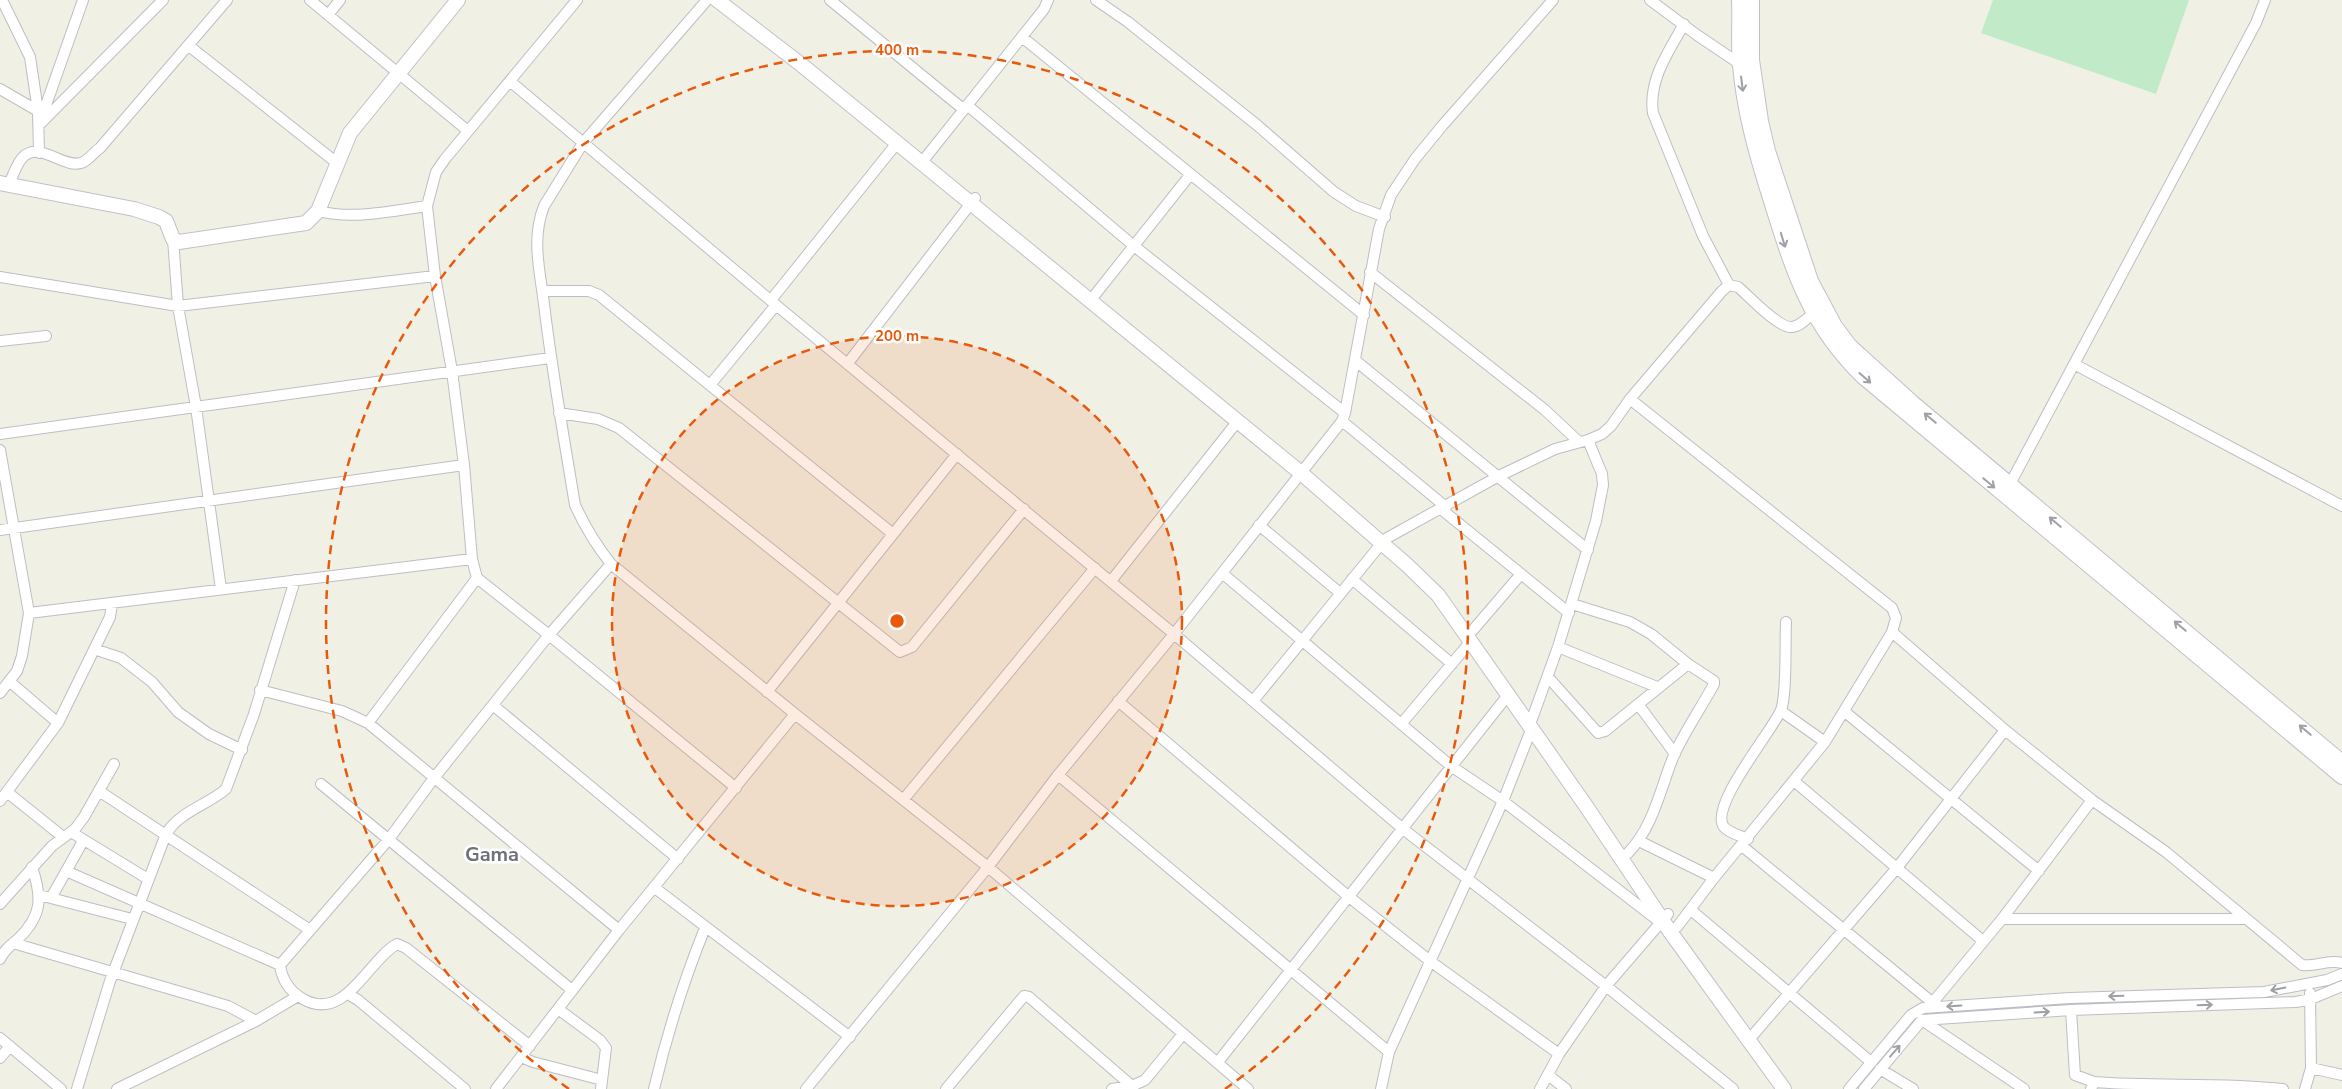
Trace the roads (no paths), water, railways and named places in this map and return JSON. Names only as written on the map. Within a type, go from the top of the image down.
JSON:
[{"type":"street","points":[[2,0],[30,57],[38,111],[39,152]]},
{"type":"street","points":[[38,125],[84,0]]},
{"type":"street","points":[[38,125],[163,0]]},
{"type":"street","points":[[221,589],[196,407],[178,306],[173,239],[166,221],[134,209],[4,183],[23,156],[39,152],[74,163],[81,163],[87,159],[100,148],[227,0]]},
{"type":"street","points":[[310,0],[468,131]]},
{"type":"street","points":[[328,15],[340,0]]},
{"type":"street","points":[[173,239],[179,242],[306,224],[318,211],[350,133],[458,0]]},
{"type":"street","points":[[577,0],[436,172],[427,206],[435,276],[452,371],[464,465],[472,559],[477,578],[550,634],[736,788]]},
{"type":"street","points":[[707,0],[583,143],[544,206],[540,217],[537,259],[543,292],[550,358],[575,504],[588,532],[611,564],[767,692],[988,867],[1248,1089]]},
{"type":"street","points":[[717,0],[1094,296],[1444,590],[1508,695],[1532,724],[1628,853],[1664,919]]},
{"type":"street","points":[[732,0],[808,59],[926,157],[973,201],[1238,422],[1303,471]]},
{"type":"street","points":[[830,0],[965,107],[1344,417],[1443,508],[1521,574],[1570,608],[1630,622],[1652,634],[1688,664],[1713,679],[1714,684],[1675,754],[1648,827],[1628,853]]},
{"type":"street","points":[[926,157],[1022,37],[1048,0]]},
{"type":"street","points":[[1096,0],[1128,22],[1257,124],[1334,192],[1356,206],[1384,216]]},
{"type":"street","points":[[806,1089],[988,867],[1058,775],[1174,634],[1344,417],[1356,361],[1379,229],[1392,195],[1415,160],[1552,0]]},
{"type":"street","points":[[1650,0],[1740,64]]},
{"type":"street","points":[[1739,0],[1740,64],[1748,121],[1789,258],[1818,310],[1876,372],[2342,762]]},
{"type":"street","points":[[1752,0],[1753,70],[1768,151],[1818,310],[1830,342],[1863,377],[2342,777]]},
{"type":"street","points":[[2010,484],[2256,23],[2265,0]]},
{"type":"street","points":[[1684,24],[1656,78],[1651,99],[1654,113],[1703,236],[1729,285],[1738,287],[1781,324],[1790,328],[1798,326],[1818,310]]},
{"type":"street","points":[[1022,37],[1364,315]]},
{"type":"street","points":[[189,46],[337,163]]},
{"type":"street","points":[[511,82],[773,302],[1111,581],[1403,829],[1606,986],[1734,1089]]},
{"type":"street","points":[[0,89],[38,111]]},
{"type":"street","points":[[710,385],[898,143]]},
{"type":"street","points":[[1094,296],[1190,175]]},
{"type":"street","points":[[848,362],[973,201]]},
{"type":"street","points":[[318,211],[337,216],[354,216],[427,206]]},
{"type":"street","points":[[1370,272],[1583,441],[1602,474],[1603,485],[1588,550],[1532,724],[1503,801],[1389,1052],[1381,1089]]},
{"type":"street","points":[[0,277],[178,306],[435,276]]},
{"type":"street","points":[[1253,701],[1384,541],[1499,476],[1555,449],[1602,434],[1611,426],[1630,399],[1729,285]]},
{"type":"street","points":[[543,292],[589,291],[599,296],[893,534]]},
{"type":"street","points":[[0,341],[46,336]]},
{"type":"street","points":[[0,434],[550,358]]},
{"type":"street","points":[[1356,361],[1588,550]]},
{"type":"street","points":[[2074,364],[2342,506]]},
{"type":"street","points":[[1630,399],[1892,608],[1896,618],[1892,632],[1825,742],[1714,878],[1677,927]]},
{"type":"street","points":[[559,413],[598,419],[618,428],[837,604],[900,652],[908,650],[1024,509]]},
{"type":"street","points":[[1111,581],[1238,422]]},
{"type":"street","points":[[0,450],[29,613],[22,656],[17,671],[0,693]]},
{"type":"street","points":[[767,692],[957,454]]},
{"type":"street","points":[[0,530],[464,465]]},
{"type":"street","points":[[1259,525],[1340,593]]},
{"type":"street","points":[[29,613],[472,559]]},
{"type":"street","points":[[280,965],[389,839],[434,778],[494,706],[550,634],[611,564]]},
{"type":"street","points":[[903,800],[1095,568]]},
{"type":"street","points":[[1222,573],[1451,766],[1503,801],[1677,927],[1753,1035],[1794,1089]]},
{"type":"street","points":[[1402,723],[1452,664],[1521,574]]},
{"type":"street","points":[[368,723],[477,578]]},
{"type":"street","points":[[1352,578],[1452,664]]},
{"type":"street","points":[[77,1089],[113,973],[166,834],[173,822],[181,816],[218,796],[226,789],[242,750],[294,580]]},
{"type":"street","points":[[0,801],[58,723],[110,617],[112,603]]},
{"type":"street","points":[[1786,622],[1781,711],[1732,787],[1722,817],[1722,823],[1726,829],[1745,842],[1843,930],[1931,1005]]},
{"type":"street","points":[[1892,632],[2005,730],[2092,800],[2166,852],[2302,965],[2309,966],[2332,960],[2342,963]]},
{"type":"street","points":[[1472,636],[1586,806],[1784,1089]]},
{"type":"street","points":[[1558,647],[1657,687]]},
{"type":"street","points":[[94,649],[120,658],[152,682],[178,712],[209,734],[242,750]]},
{"type":"street","points":[[1548,677],[1598,733],[1605,731],[1657,687],[1688,664]]},
{"type":"street","points":[[9,681],[58,723]]},
{"type":"street","points":[[260,690],[342,711],[368,723],[619,930]]},
{"type":"street","points":[[1218,1062],[1508,695]]},
{"type":"street","points":[[1118,701],[1349,897],[1430,961],[1559,1054]]},
{"type":"street","points":[[1638,704],[1675,754]]},
{"type":"street","points":[[494,706],[678,859]]},
{"type":"street","points":[[1781,711],[1825,742]]},
{"type":"street","points":[[1845,712],[1951,801],[2039,871]]},
{"type":"street","points":[[496,1089],[619,930],[795,714]]},
{"type":"street","points":[[1753,1035],[1896,869],[2005,730]]},
{"type":"street","points":[[0,904],[32,867],[84,818],[114,764]]},
{"type":"street","points":[[1058,775],[1389,1052]]},
{"type":"street","points":[[1794,781],[1983,941]]},
{"type":"street","points":[[320,784],[572,990]]},
{"type":"street","points":[[99,791],[310,930]]},
{"type":"street","points":[[7,792],[67,835],[83,840],[148,879]]},
{"type":"street","points":[[1931,1005],[2002,920],[2092,800]]},
{"type":"street","points":[[51,898],[83,840]]},
{"type":"street","points":[[1639,841],[1714,878]]},
{"type":"street","points":[[0,959],[26,930],[34,916],[40,894],[32,867]]},
{"type":"street","points":[[66,871],[139,901],[280,965]]},
{"type":"street","points":[[655,888],[850,1037]]},
{"type":"street","points":[[40,894],[132,919]]},
{"type":"street","points":[[1690,910],[1871,1062]]},
{"type":"street","points":[[1540,1089],[1559,1054],[1606,986],[1664,919]]},
{"type":"street","points":[[2002,920],[2245,919]]},
{"type":"street","points":[[654,1089],[686,974],[705,928]]},
{"type":"street","points":[[13,943],[228,1006],[256,1021]]},
{"type":"street","points":[[280,965],[282,976],[287,985],[298,996],[311,1004],[325,1005],[348,994],[397,944],[406,948],[530,1046]]},
{"type":"street","points":[[1849,1089],[1911,1015],[1931,1005],[2070,998],[2264,992],[2327,980],[2342,974]]},
{"type":"street","points":[[2305,1089],[2311,1068],[2311,999],[2309,983]]},
{"type":"street","points":[[1864,1089],[1922,1020],[2071,1010],[2311,999],[2342,986]]},
{"type":"street","points":[[348,994],[358,1000],[465,1089]]},
{"type":"street","points":[[117,1089],[256,1021],[298,996]]},
{"type":"street","points":[[946,1089],[1024,996],[1029,998],[1132,1086]]},
{"type":"street","points":[[521,1057],[601,1084],[606,1048],[604,1044],[558,1008]]},
{"type":"street","points":[[2071,1010],[2075,1075],[2092,1085],[2143,1087],[2247,1085],[2283,1089]]},
{"type":"street","points":[[1922,1020],[2024,1089]]},
{"type":"street","points":[[1112,1089],[1132,1086],[1145,1080],[1184,1034]]},
{"type":"street","points":[[0,1038],[61,1089]]},
{"type":"street","points":[[0,1058],[10,1046]]},
{"type":"street","points":[[2311,1068],[2342,1075]]},
{"type":"street","points":[[1880,1069],[1913,1089]]},
{"type":"street","points":[[1548,1075],[1566,1089]]},
{"type":"district","name":"Gama","points":[[492,854]]}]
